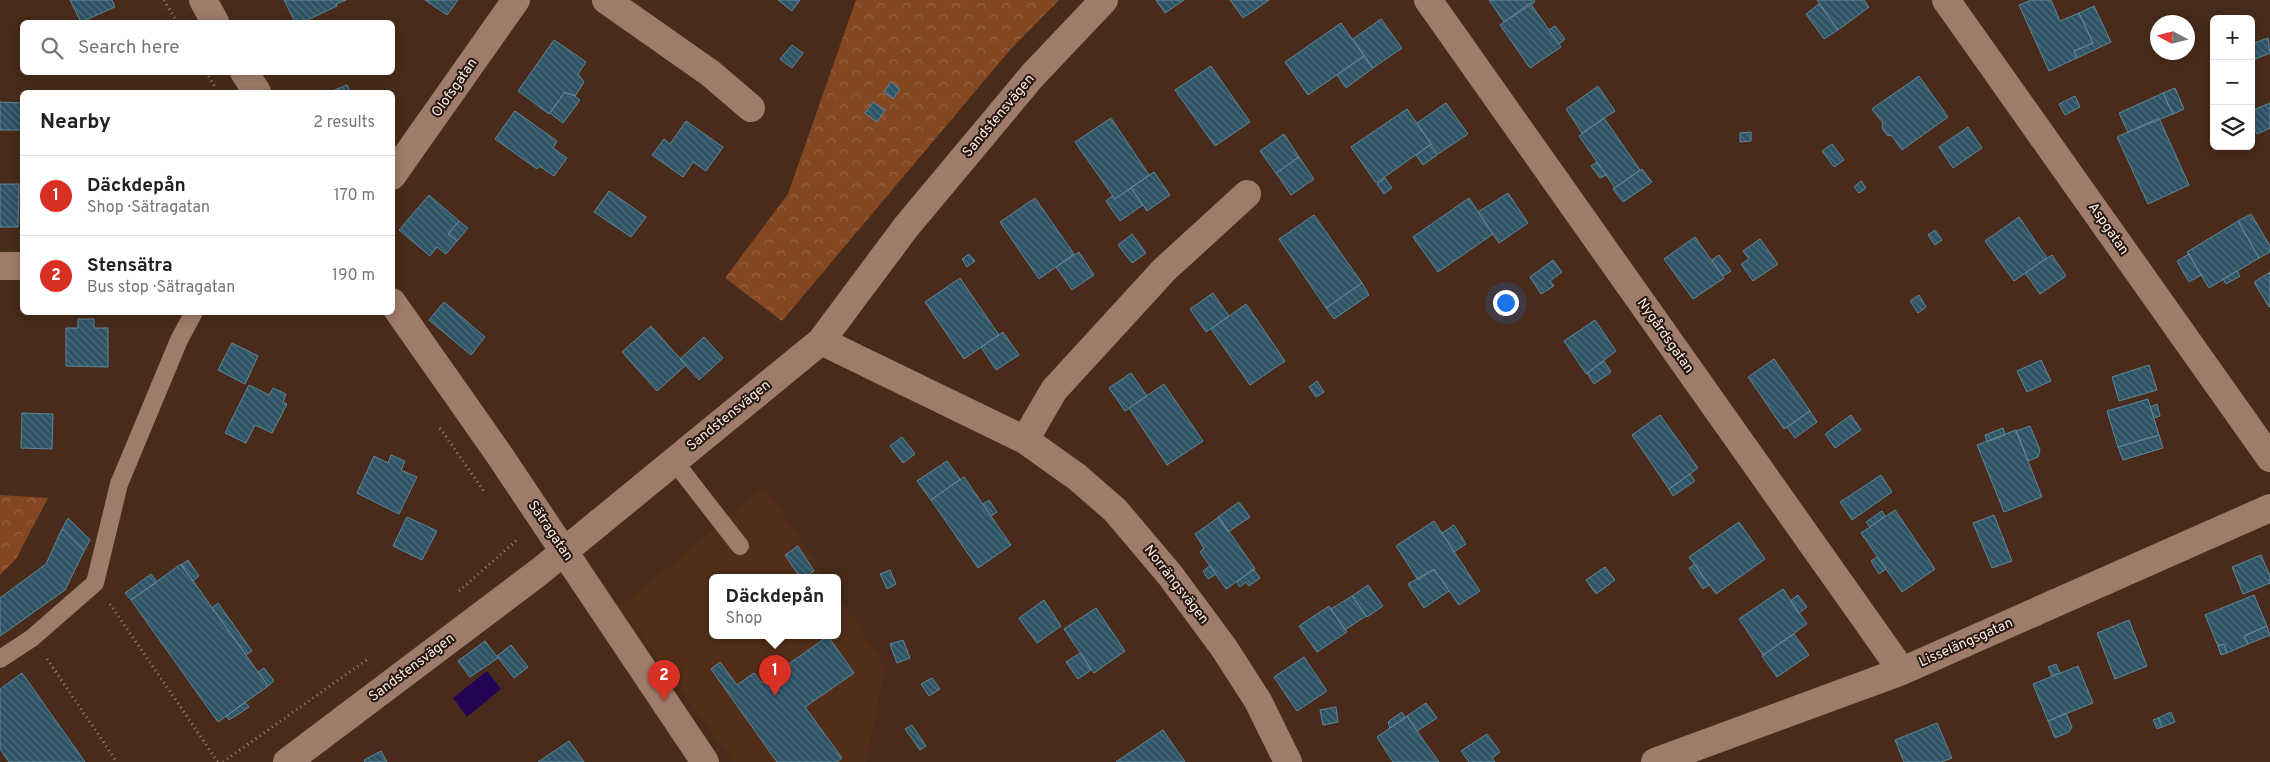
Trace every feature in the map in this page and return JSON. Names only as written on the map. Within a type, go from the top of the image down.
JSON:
[{"type":"street","points":[[203,0],[215,20]]},
{"type":"street","name":"Olofsgatan","points":[[395,172],[516,0]]},
{"type":"street","points":[[606,0],[710,73],[750,108]]},
{"type":"street","name":"Sandstensvägen","points":[[294,760],[563,552],[821,341],[906,227],[1020,91],[1104,0]]},
{"type":"street","name":"Nygårdsgatan","points":[[1428,0],[1902,671]]},
{"type":"street","name":"Aspgatan","points":[[1946,0],[2270,458]]},
{"type":"street","points":[[246,75],[256,90]]},
{"type":"street","points":[[1025,440],[1054,390],[1164,270],[1247,194]]},
{"type":"street","points":[[0,266],[20,266]]},
{"type":"street","name":"Sätragatan","points":[[395,306],[705,762]]},
{"type":"street","name":"Norrängsvägen","points":[[821,341],[1025,440],[1077,477],[1115,510],[1170,575],[1224,648],[1258,701],[1288,762]]},
{"type":"street","name":"Lisselängsgatan","points":[[1655,762],[1902,671],[2270,508]]},
{"type":"lane","points":[[0,659],[32,638],[95,583],[118,484],[179,340],[192,315]]},
{"type":"lane","points":[[674,461],[740,546]]},
{"type":"path","points":[[164,0],[175,20]]},
{"type":"path","points":[[208,75],[217,90]]},
{"type":"path","points":[[453,596],[516,540]]},
{"type":"path","points":[[95,583],[218,762]]},
{"type":"path","points":[[32,638],[117,762]]},
{"type":"path","points":[[224,762],[375,654]]},
{"type":"shaded area","points":[[765,487],[823,574],[709,574],[709,639],[841,639],[841,600],[885,667],[866,762],[733,762],[620,607]]},
{"type":"shaded area","points":[[487,671],[501,689],[467,717],[453,698]]},
{"type":"green space","points":[[856,0],[1059,0],[1010,50],[782,321],[725,278],[788,194]]},
{"type":"green space","points":[[0,495],[48,498],[16,559],[0,575]]},
{"type":"building","points":[[70,0],[112,0],[115,7],[86,20],[80,20]]},
{"type":"building","points":[[284,0],[346,0],[307,20],[294,20]]},
{"type":"building","points":[[425,0],[458,0],[447,15]]},
{"type":"building","points":[[778,0],[800,0],[792,11]]},
{"type":"building","points":[[1156,0],[1184,0],[1165,13]]},
{"type":"building","points":[[1230,0],[1269,0],[1243,18]]},
{"type":"building","points":[[1489,0],[1534,0],[1535,2],[1504,22]]},
{"type":"building","points":[[1817,0],[1864,0],[1869,7],[1838,30]]},
{"type":"building","points":[[2031,0],[2051,0],[2060,21],[2079,13],[2093,43],[2074,51],[2077,58],[2049,71],[2019,5]]},
{"type":"building","points":[[1530,3],[1561,47],[1530,68],[1500,25]]},
{"type":"building","points":[[1819,4],[1838,30],[1824,39],[1806,14]]},
{"type":"building","points":[[2094,6],[2111,42],[2077,58],[2074,51],[2093,43],[2079,13]]},
{"type":"building","points":[[1381,19],[1402,48],[1373,68],[1353,39]]},
{"type":"building","points":[[1341,23],[1364,56],[1308,95],[1285,62]]},
{"type":"building","points":[[1555,26],[1565,39],[1559,44],[1549,30]]},
{"type":"building","points":[[2268,38],[2270,53],[2255,59],[2255,43]]},
{"type":"building","points":[[554,40],[586,62],[578,74],[584,82],[575,96],[565,92],[549,114],[518,91]]},
{"type":"building","points":[[792,45],[803,53],[792,68],[780,59]]},
{"type":"building","points":[[1364,56],[1373,68],[1346,88],[1337,75]]},
{"type":"building","points":[[1211,66],[1250,122],[1215,146],[1175,90]]},
{"type":"building","points":[[1919,76],[1948,117],[1902,150],[1892,136],[1887,135],[1882,128],[1883,123],[1872,109]]},
{"type":"building","points":[[891,82],[900,89],[893,99],[884,92]]},
{"type":"building","points":[[347,85],[349,90],[335,90]]},
{"type":"building","points":[[1598,86],[1615,111],[1582,133],[1566,109]]},
{"type":"building","points":[[2175,88],[2184,109],[2173,114],[2163,93]]},
{"type":"building","points":[[565,92],[580,100],[563,123],[550,113]]},
{"type":"building","points":[[2163,93],[2173,114],[2128,132],[2119,113]]},
{"type":"building","points":[[2075,96],[2080,107],[2065,115],[2059,104]]},
{"type":"building","points":[[0,102],[20,103],[20,130],[0,130]]},
{"type":"building","points":[[873,102],[885,110],[877,122],[865,113]]},
{"type":"building","points":[[1446,103],[1468,134],[1438,154],[1417,123]]},
{"type":"building","points":[[2270,103],[2270,128],[2257,134],[2255,130],[2255,109]]},
{"type":"building","points":[[1407,109],[1431,144],[1376,183],[1351,147]]},
{"type":"building","points":[[515,111],[557,141],[553,148],[567,158],[554,176],[539,166],[537,169],[495,139]]},
{"type":"building","points":[[1111,118],[1149,175],[1115,199],[1075,142]]},
{"type":"building","points":[[1604,118],[1640,170],[1615,188],[1579,136]]},
{"type":"building","points":[[2159,118],[2189,185],[2148,204],[2117,137]]},
{"type":"building","points":[[686,121],[723,147],[706,171],[693,162],[683,177],[652,155],[664,139],[670,144]]},
{"type":"building","points":[[1968,127],[1982,148],[1953,168],[1939,147]]},
{"type":"building","points":[[1751,132],[1751,141],[1740,142],[1740,133]]},
{"type":"building","points":[[1284,134],[1299,157],[1276,173],[1260,151]]},
{"type":"building","points":[[1832,144],[1844,160],[1834,167],[1822,151]]},
{"type":"building","points":[[1430,145],[1437,155],[1423,165],[1416,155]]},
{"type":"building","points":[[1299,157],[1314,179],[1291,195],[1276,173]]},
{"type":"building","points":[[1597,162],[1606,175],[1600,178],[1591,166]]},
{"type":"building","points":[[1642,169],[1652,182],[1623,202],[1613,189]]},
{"type":"building","points":[[1154,172],[1170,195],[1147,211],[1131,188]]},
{"type":"building","points":[[1385,178],[1392,188],[1384,194],[1377,184]]},
{"type":"building","points":[[1861,181],[1866,188],[1859,193],[1854,187]]},
{"type":"building","points":[[0,184],[19,184],[18,227],[0,227]]},
{"type":"building","points":[[1131,188],[1143,205],[1120,221],[1106,201],[1112,196],[1115,199]]},
{"type":"building","points":[[609,191],[646,217],[631,237],[594,212]]},
{"type":"building","points":[[1508,193],[1528,223],[1499,243],[1478,212]]},
{"type":"building","points":[[429,195],[459,221],[448,234],[457,241],[446,254],[437,247],[430,256],[399,230]]},
{"type":"building","points":[[1035,198],[1074,254],[1039,279],[1000,222]]},
{"type":"building","points":[[1469,198],[1493,234],[1438,272],[1413,237]]},
{"type":"building","points":[[2251,214],[2270,246],[2270,252],[2259,258],[2238,221]]},
{"type":"building","points":[[1314,215],[1362,283],[1326,308],[1279,239]]},
{"type":"building","points":[[2019,217],[2047,258],[2014,281],[1985,241]]},
{"type":"building","points":[[459,221],[468,228],[457,241],[448,234]]},
{"type":"building","points":[[2238,221],[2259,258],[2209,288],[2187,252]]},
{"type":"building","points":[[1935,230],[1942,240],[1935,245],[1928,235]]},
{"type":"building","points":[[1132,234],[1146,253],[1132,263],[1118,245]]},
{"type":"building","points":[[1695,237],[1724,278],[1693,299],[1664,259]]},
{"type":"building","points":[[1760,239],[1778,264],[1753,281],[1741,264],[1749,259],[1743,251]]},
{"type":"building","points":[[1079,252],[1094,275],[1072,290],[1056,267]]},
{"type":"building","points":[[969,254],[975,261],[967,267],[962,259]]},
{"type":"building","points":[[2189,254],[2201,275],[2189,282],[2177,261]]},
{"type":"building","points":[[1719,255],[1731,271],[1723,276],[1712,260]]},
{"type":"building","points":[[2052,255],[2066,276],[2040,294],[2025,273]]},
{"type":"building","points":[[1553,260],[1562,272],[1550,281],[1554,286],[1541,294],[1530,277]]},
{"type":"building","points":[[2237,271],[2240,276],[2226,284],[2223,279]]},
{"type":"building","points":[[2270,272],[2270,306],[2269,307],[2254,282]]},
{"type":"building","points":[[960,278],[999,335],[964,359],[925,302]]},
{"type":"building","points":[[1362,283],[1369,295],[1334,319],[1326,308]]},
{"type":"building","points":[[1213,293],[1229,316],[1206,332],[1190,309]]},
{"type":"building","points":[[1919,295],[1926,307],[1918,313],[1910,301]]},
{"type":"building","points":[[444,302],[485,337],[471,355],[429,320]]},
{"type":"building","points":[[1246,304],[1285,361],[1250,385],[1211,329]]},
{"type":"building","points":[[78,319],[94,319],[94,328],[108,328],[108,367],[66,366],[66,328],[78,328]]},
{"type":"building","points":[[1595,320],[1616,351],[1586,374],[1564,341]]},
{"type":"building","points":[[651,326],[686,365],[657,391],[622,352]]},
{"type":"building","points":[[1003,332],[1019,355],[996,370],[981,347]]},
{"type":"building","points":[[704,337],[723,358],[699,380],[680,359]]},
{"type":"building","points":[[232,343],[258,356],[245,384],[218,370]]},
{"type":"building","points":[[1774,359],[1810,411],[1784,429],[1748,377]]},
{"type":"building","points":[[2041,360],[2051,381],[2027,392],[2017,371]]},
{"type":"building","points":[[1604,361],[1611,372],[1594,384],[1587,373]]},
{"type":"building","points":[[2149,365],[2157,390],[2119,401],[2112,377]]},
{"type":"building","points":[[1131,373],[1147,396],[1125,411],[1109,388]]},
{"type":"building","points":[[1317,381],[1324,392],[1316,397],[1309,387]]},
{"type":"building","points":[[1164,384],[1203,441],[1167,465],[1129,408]]},
{"type":"building","points":[[249,385],[269,395],[273,388],[286,394],[283,402],[287,404],[272,433],[255,425],[246,443],[225,433]]},
{"type":"building","points":[[2148,399],[2159,435],[2118,447],[2107,411]]},
{"type":"building","points":[[2157,404],[2160,416],[2154,418],[2150,407]]},
{"type":"building","points":[[1810,411],[1817,422],[1795,438],[1787,427]]},
{"type":"building","points":[[22,413],[53,414],[52,449],[21,448]]},
{"type":"building","points":[[1660,415],[1698,468],[1669,489],[1632,435]]},
{"type":"building","points":[[1851,415],[1861,430],[1835,448],[1825,434]]},
{"type":"building","points":[[2030,426],[2040,450],[2038,457],[2028,461],[2016,431]]},
{"type":"building","points":[[2003,428],[2005,435],[1987,442],[1985,435]]},
{"type":"building","points":[[2016,430],[2042,497],[2004,512],[1977,445]]},
{"type":"building","points":[[2159,435],[2163,448],[2123,460],[2118,447]]},
{"type":"building","points":[[902,437],[915,454],[903,463],[890,446]]},
{"type":"building","points":[[391,455],[405,461],[401,470],[417,477],[399,514],[357,493],[374,456],[388,463]]},
{"type":"building","points":[[947,461],[960,479],[931,500],[917,481]]},
{"type":"building","points":[[1690,474],[1695,481],[1673,496],[1669,489]]},
{"type":"building","points":[[1881,475],[1892,492],[1852,520],[1840,502]]},
{"type":"building","points":[[964,477],[1011,545],[978,568],[931,500]]},
{"type":"building","points":[[989,500],[997,512],[991,516],[983,504]]},
{"type":"building","points":[[1239,502],[1250,517],[1228,532],[1218,517]]},
{"type":"building","points":[[1895,510],[1935,569],[1902,592],[1861,533]]},
{"type":"building","points":[[1882,511],[1885,516],[1870,527],[1866,522]]},
{"type":"building","points":[[1994,515],[2012,561],[1992,568],[1973,523]]},
{"type":"building","points":[[407,517],[437,531],[422,560],[393,546]]},
{"type":"building","points":[[1219,517],[1255,569],[1226,589],[1200,552],[1204,548],[1195,534]]},
{"type":"building","points":[[68,518],[90,540],[84,551],[62,529]]},
{"type":"building","points":[[1434,521],[1480,591],[1459,605],[1434,569],[1418,580],[1396,546]]},
{"type":"building","points":[[1739,522],[1765,559],[1716,594],[1689,557]]},
{"type":"building","points":[[1454,525],[1466,544],[1454,552],[1442,533]]},
{"type":"building","points":[[62,529],[84,551],[65,590],[0,636],[0,598],[46,564]]},
{"type":"building","points":[[798,546],[814,571],[810,574],[798,574],[785,555]]},
{"type":"building","points":[[2261,555],[2270,576],[2270,583],[2243,594],[2232,567]]},
{"type":"building","points":[[1877,557],[1886,569],[1879,574],[1871,561]]},
{"type":"building","points":[[188,560],[199,576],[193,581],[181,565]]},
{"type":"building","points":[[181,564],[268,686],[218,722],[131,600]]},
{"type":"building","points":[[1695,564],[1709,585],[1703,589],[1689,568]]},
{"type":"building","points":[[1210,566],[1216,574],[1208,579],[1203,571]]},
{"type":"building","points":[[1605,567],[1615,580],[1596,594],[1586,580]]},
{"type":"building","points":[[1253,569],[1260,578],[1249,586],[1246,582],[1240,587],[1237,582]]},
{"type":"building","points":[[1434,569],[1449,591],[1424,608],[1408,584]]},
{"type":"building","points":[[890,570],[896,584],[887,589],[880,574]]},
{"type":"building","points":[[151,574],[157,582],[131,600],[125,593]]},
{"type":"building","points":[[1368,585],[1383,606],[1367,617],[1352,596]]},
{"type":"building","points":[[1783,589],[1807,624],[1763,655],[1739,619]]},
{"type":"building","points":[[1798,595],[1807,607],[1799,613],[1790,601]]},
{"type":"building","points":[[2254,595],[2267,626],[2244,636],[2248,644],[2227,653],[2224,644],[2218,646],[2205,615]]},
{"type":"building","points":[[1352,596],[1366,616],[1345,630],[1331,609]]},
{"type":"building","points":[[1044,600],[1061,626],[1037,643],[1019,618]]},
{"type":"building","points":[[218,603],[252,651],[246,655],[212,608]]},
{"type":"building","points":[[1329,606],[1347,632],[1317,652],[1299,626]]},
{"type":"building","points":[[1096,608],[1125,651],[1094,673],[1064,629]]},
{"type":"building","points":[[2129,620],[2147,666],[2115,679],[2097,633]]},
{"type":"building","points":[[2267,626],[2270,635],[2248,644],[2244,636]]},
{"type":"building","points":[[1794,634],[1809,655],[1777,677],[1762,656]]},
{"type":"building","points":[[824,639],[830,639],[854,673],[805,707],[842,758],[837,762],[777,762],[711,669],[720,662],[737,685],[754,673],[762,683]]},
{"type":"building","points":[[903,640],[910,658],[897,663],[890,644]]},
{"type":"building","points":[[485,641],[498,658],[470,677],[458,661]]},
{"type":"building","points":[[2224,644],[2227,653],[2221,655],[2218,646]]},
{"type":"building","points":[[511,645],[528,667],[514,678],[497,656]]},
{"type":"building","points":[[1080,653],[1091,670],[1078,679],[1066,662]]},
{"type":"building","points":[[1304,657],[1327,691],[1297,711],[1274,677]]},
{"type":"building","points":[[2056,664],[2060,673],[2052,676],[2048,667]]},
{"type":"building","points":[[2078,666],[2093,703],[2048,721],[2033,684]]},
{"type":"building","points":[[264,668],[274,681],[268,686],[258,672]]},
{"type":"building","points":[[22,673],[85,762],[9,762],[0,749],[0,689]]},
{"type":"building","points":[[932,678],[940,689],[929,696],[921,684]]},
{"type":"building","points":[[245,702],[249,707],[229,720],[226,716]]},
{"type":"building","points":[[1426,703],[1437,718],[1417,731],[1407,716]]},
{"type":"building","points":[[1336,707],[1338,722],[1323,725],[1320,710]]},
{"type":"building","points":[[1402,712],[1405,718],[1390,728],[1388,722]]},
{"type":"building","points":[[2171,712],[2175,722],[2162,727],[2158,718]]},
{"type":"building","points":[[2066,713],[2072,727],[2069,732],[2055,738],[2048,721]]},
{"type":"building","points":[[1407,716],[1439,762],[1393,762],[1377,737]]},
{"type":"building","points":[[2158,718],[2162,727],[2157,729],[2153,720]]},
{"type":"building","points":[[1937,723],[1952,758],[1941,762],[1904,762],[1895,740]]},
{"type":"building","points":[[912,725],[926,746],[920,750],[905,729]]},
{"type":"building","points":[[1163,730],[1185,762],[1116,762]]},
{"type":"building","points":[[1487,734],[1500,752],[1492,758],[1495,762],[1469,762],[1461,751]]},
{"type":"building","points":[[569,741],[584,762],[538,762]]},
{"type":"building","points":[[381,751],[387,762],[365,762],[364,760]]},
{"type":"place","name":"Däckdepån","points":[[775,696]]},
{"type":"place","name":"Stensätra","points":[[664,701]]}]
